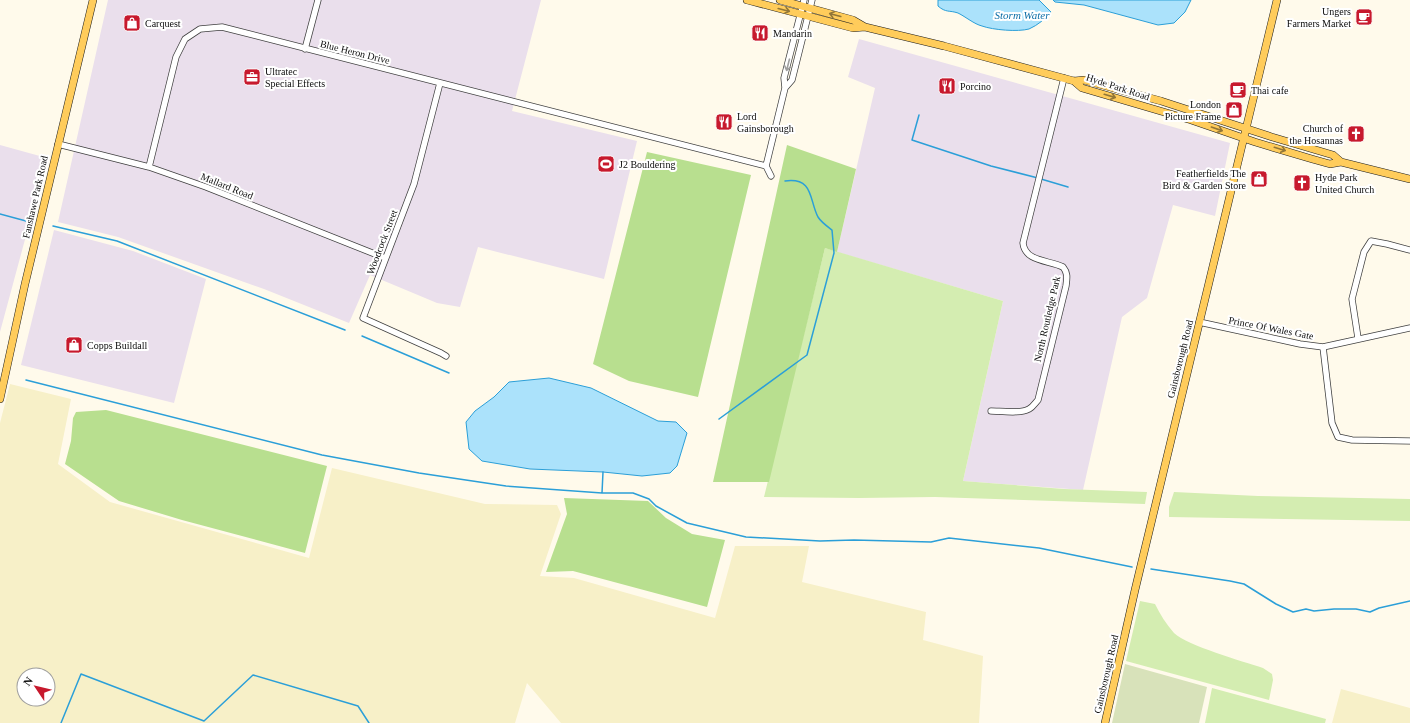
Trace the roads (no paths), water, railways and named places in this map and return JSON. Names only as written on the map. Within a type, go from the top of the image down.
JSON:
[{"type":"main road","name":"Fanshawe Park Road","points":[[0,400],[37,232],[93,0]]},
{"type":"main road","name":"Hyde Park Road","points":[[747,0],[853,28],[865,27]]},
{"type":"main road","name":"Hyde Park Road","points":[[780,0],[803,3],[810,8],[853,20],[865,27],[944,46],[1074,81],[1084,80],[1120,89],[1245,129],[1333,155],[1341,162]]},
{"type":"main road","name":"Gainsborough Road","points":[[1105,723],[1136,583],[1277,0]]},
{"type":"main road","name":"Hyde Park Road","points":[[1074,81],[1082,88],[1191,120],[1243,138],[1330,164],[1341,162],[1410,179]]},
{"type":"street","points":[[305,49],[318,0]]},
{"type":"street","points":[[804,15],[810,8],[812,0]]},
{"type":"street","points":[[771,176],[766,166],[786,88],[784,78],[804,15],[803,3]]},
{"type":"street","name":"Blue Heron Drive","points":[[149,167],[176,57],[185,39],[200,29],[222,27],[766,166]]},
{"type":"street","name":"North Routledge Park","points":[[990,411],[1028,410],[1038,400],[1066,286],[1067,275],[1063,267],[1029,256],[1023,243],[1064,78]]},
{"type":"street","name":"Woodcock Street","points":[[440,83],[414,184],[363,318],[446,356]]},
{"type":"street","name":"Mallard Road","points":[[58,144],[149,167],[206,187],[385,258]]},
{"type":"street","points":[[1358,338],[1352,299],[1364,252],[1371,241],[1410,250]]},
{"type":"street","name":"Prince Of Wales Gate","points":[[1199,322],[1300,344],[1323,347],[1358,338],[1410,328]]},
{"type":"street","points":[[1323,347],[1332,424],[1338,437],[1352,440],[1410,441]]},
{"type":"water","name":"Storm Water","points":[[938,0],[1039,0],[1051,12],[1041,22],[1029,29],[999,29],[979,25],[958,13],[943,10],[938,6]]},
{"type":"water","name":"Storm Water","points":[[1053,0],[1191,0],[1185,12],[1174,23],[1158,25],[1084,5],[1055,2]]},
{"type":"water","points":[[549,378],[591,388],[658,421],[676,422],[687,433],[677,466],[670,473],[642,476],[603,472],[530,469],[482,461],[469,449],[466,422],[475,411],[494,397],[509,382]]},
{"type":"waterway","points":[[919,115],[912,140],[991,166],[1038,178]]},
{"type":"waterway","points":[[1041,179],[1068,187]]},
{"type":"waterway","points":[[719,419],[807,355],[834,253],[832,230],[818,217],[806,186],[794,181],[785,181]]},
{"type":"waterway","points":[[0,214],[26,221]]},
{"type":"waterway","points":[[53,226],[117,241],[345,330]]},
{"type":"waterway","points":[[362,336],[449,373]]},
{"type":"waterway","points":[[26,380],[322,455],[419,473],[506,486],[602,493],[633,493],[649,499],[656,506],[687,523],[746,537],[820,541],[854,540],[931,542],[949,538],[1039,548],[1132,567]]},
{"type":"waterway","points":[[602,493],[603,472]]},
{"type":"waterway","points":[[1151,569],[1244,584],[1276,604],[1293,612],[1306,609],[1314,611],[1356,609],[1370,612],[1379,608],[1410,601]]},
{"type":"waterway","points":[[61,723],[81,674],[204,721],[253,675],[358,706],[369,723]]},
{"type":"place","name":"Ungers Farmers Market","points":[[1364,17]]},
{"type":"place","name":"Carquest","points":[[132,23]]},
{"type":"place","name":"Mandarin","points":[[760,33]]},
{"type":"place","name":"Ultratec Special Effects","points":[[252,77]]},
{"type":"place","name":"Porcino","points":[[947,86]]},
{"type":"place","name":"Thai cafe","points":[[1238,90]]},
{"type":"place","name":"London Picture Frame","points":[[1234,110]]},
{"type":"place","name":"Lord Gainsborough","points":[[724,122]]},
{"type":"place","name":"Church of the Hosannas","points":[[1356,134]]},
{"type":"place","name":"J2 Bouldering","points":[[606,164]]},
{"type":"place","name":"Featherfields The Bird & Garden Store","points":[[1259,179]]},
{"type":"place","name":"Hyde Park United Church","points":[[1302,183]]},
{"type":"place","name":"Copps Buildall","points":[[74,345]]}]
